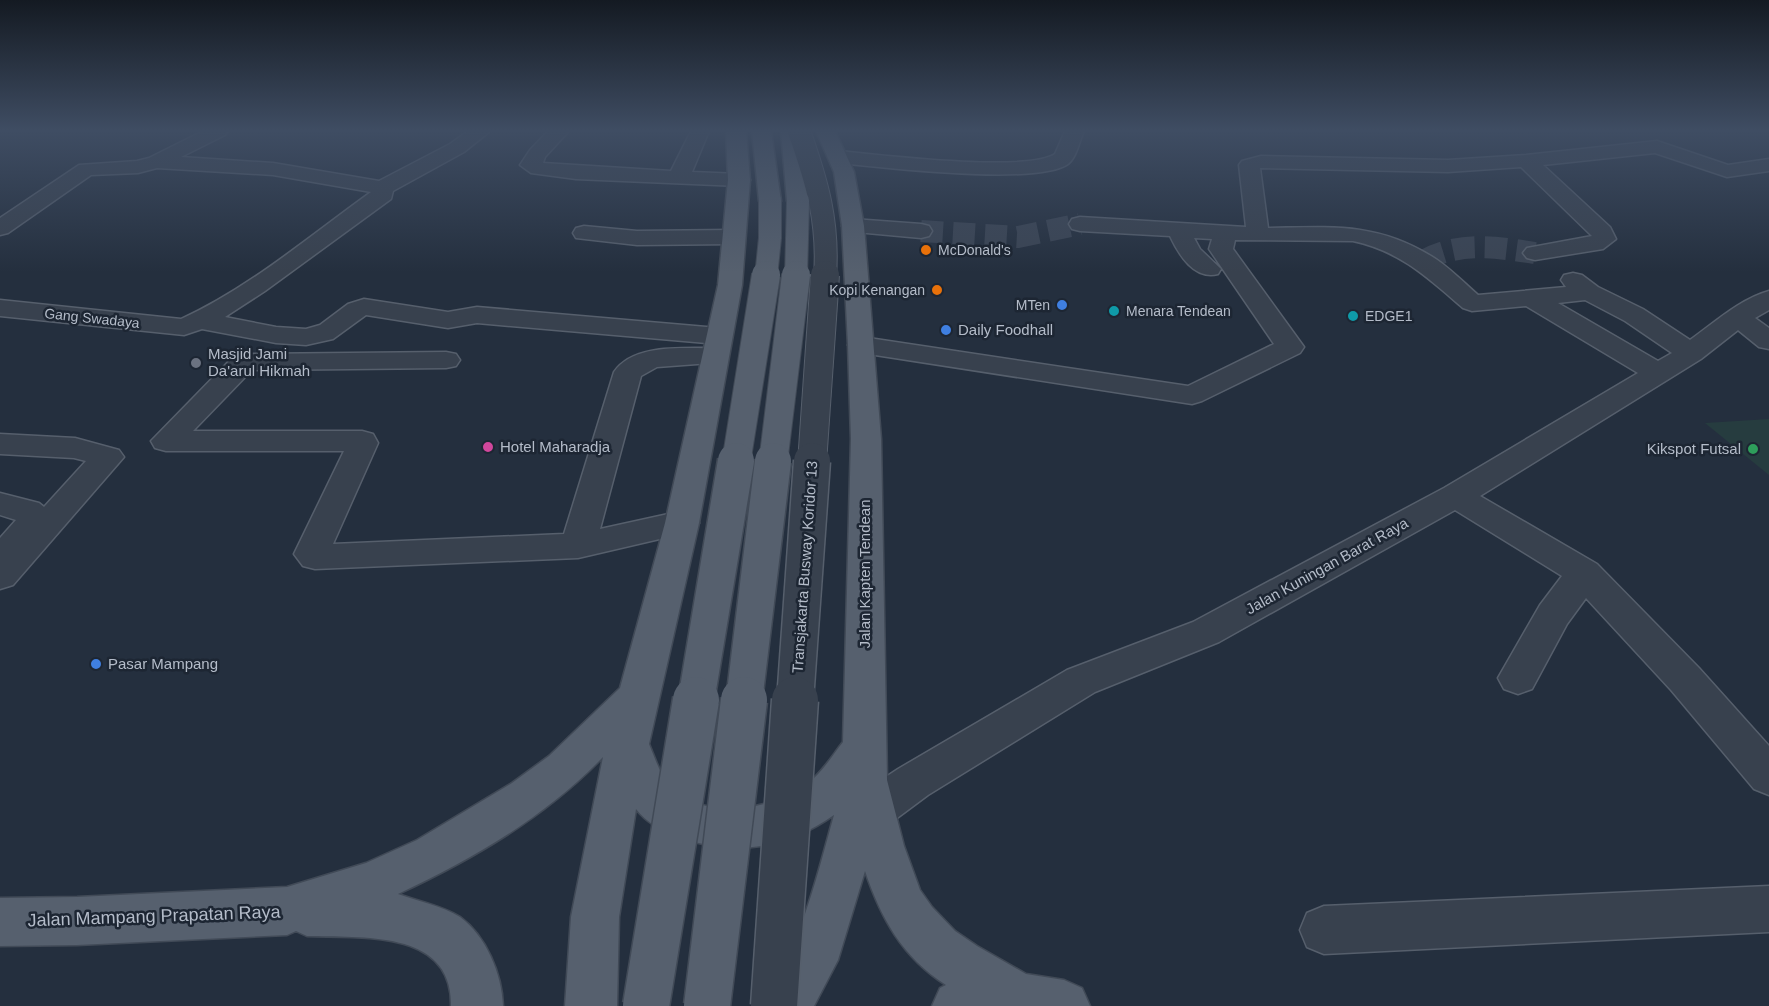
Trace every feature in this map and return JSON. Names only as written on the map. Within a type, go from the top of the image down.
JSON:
[{"type":"main road","points":[[707,1006],[795,277],[784,201],[776,178]]},
{"type":"main road","points":[[646,1006],[766,278],[770,238],[784,201],[786,178]]},
{"type":"main road","name":"Jalan Kapten Tendean","points":[[785,1006],[813,960],[838,885],[868,778],[866,439],[853,226],[845,178]]},
{"type":"main road","points":[[591,1006],[595,917],[616,797],[629,747],[638,696],[682,523],[730,285],[739,180]]},
{"type":"main road","name":"Jalan Mampang Prapatan Raya","points":[[0,922],[77,921],[287,911],[372,883],[433,855],[528,797],[564,769],[638,696]]},
{"type":"main road","points":[[629,747],[641,780],[660,805],[686,820],[723,828],[764,827],[791,819],[825,796],[868,778],[882,855],[901,903],[927,939],[961,965],[1040,1002]]},
{"type":"main road","points":[[287,911],[390,915],[442,933],[466,959],[477,989],[477,1006]]},
{"type":"main road","points":[[958,1006],[966,1000],[1040,1002]]},
{"type":"street","points":[[0,228],[73,178]]},
{"type":"street","points":[[324,178],[382,188],[401,178]]},
{"type":"street","points":[[698,178],[739,180]]},
{"type":"street","name":"Transjakarta Busway Koridor 13","points":[[774,1006],[827,249],[816,178]]},
{"type":"street","points":[[1251,178],[1258,235]]},
{"type":"street","points":[[1544,178],[1602,232],[1604,239],[1595,244],[1535,253],[1589,292],[1634,315],[1691,352]]},
{"type":"street","points":[[191,324],[213,314],[256,286],[383,194],[382,188]]},
{"type":"street","points":[[1080,224],[1258,235],[1353,234],[1376,239],[1423,261],[1472,303],[1589,292]]},
{"type":"street","points":[[853,226],[921,231]]},
{"type":"street","points":[[1202,231],[1209,269],[1239,312]]},
{"type":"street","points":[[862,345],[1192,395],[1290,347],[1221,249],[1202,231]]},
{"type":"street","points":[[584,233],[637,238],[733,237]]},
{"type":"street","points":[[1530,297],[1658,373]]},
{"type":"street","name":"Jalan Kuningan Barat Raya","points":[[868,778],[913,782],[1081,681],[1206,632],[1456,496],[1658,373],[1738,317],[1769,299]]},
{"type":"street","name":"Gang Swadaya","points":[[0,308],[191,324],[302,338],[319,336],[356,309],[364,307],[448,320],[477,315],[596,327],[716,346]]},
{"type":"street","points":[[1738,317],[1769,341]]},
{"type":"street","points":[[578,546],[628,372],[635,365],[716,346]]},
{"type":"street","points":[[446,360],[244,362],[166,441],[362,441],[363,444],[311,554],[315,557],[578,546],[682,523]]},
{"type":"street","points":[[0,444],[75,448],[108,457],[0,576]]},
{"type":"street","points":[[1456,496],[1584,573],[1684,680],[1769,776]]},
{"type":"street","points":[[0,504],[27,511],[33,516],[34,522],[0,560]]},
{"type":"street","points":[[1518,678],[1553,615],[1584,573]]},
{"type":"street","points":[[1324,930],[1769,909]]},
{"type":"green space","name":"Kikspot Futsal","points":[[1769,419],[1769,475],[1705,423]]},
{"type":"tunnel","points":[[921,231],[1018,237],[1080,224]]},
{"type":"tunnel","points":[[1423,261],[1450,250],[1464,248],[1478,247],[1535,253]]},
{"type":"place","name":"McDonald's","points":[[926,250]]},
{"type":"place","name":"Kopi Kenangan","points":[[937,290]]},
{"type":"place","name":"MTen","points":[[1062,305]]},
{"type":"place","name":"Menara Tendean","points":[[1114,311]]},
{"type":"place","name":"EDGE1","points":[[1353,316]]},
{"type":"place","name":"Daily Foodhall","points":[[946,330]]},
{"type":"place","name":"Masjid Jami Da'arul Hikmah","points":[[196,363]]},
{"type":"place","name":"Hotel Maharadja","points":[[488,447]]},
{"type":"place","name":"Kikspot Futsal","points":[[1753,449]]},
{"type":"place","name":"Pasar Mampang","points":[[96,664]]}]
